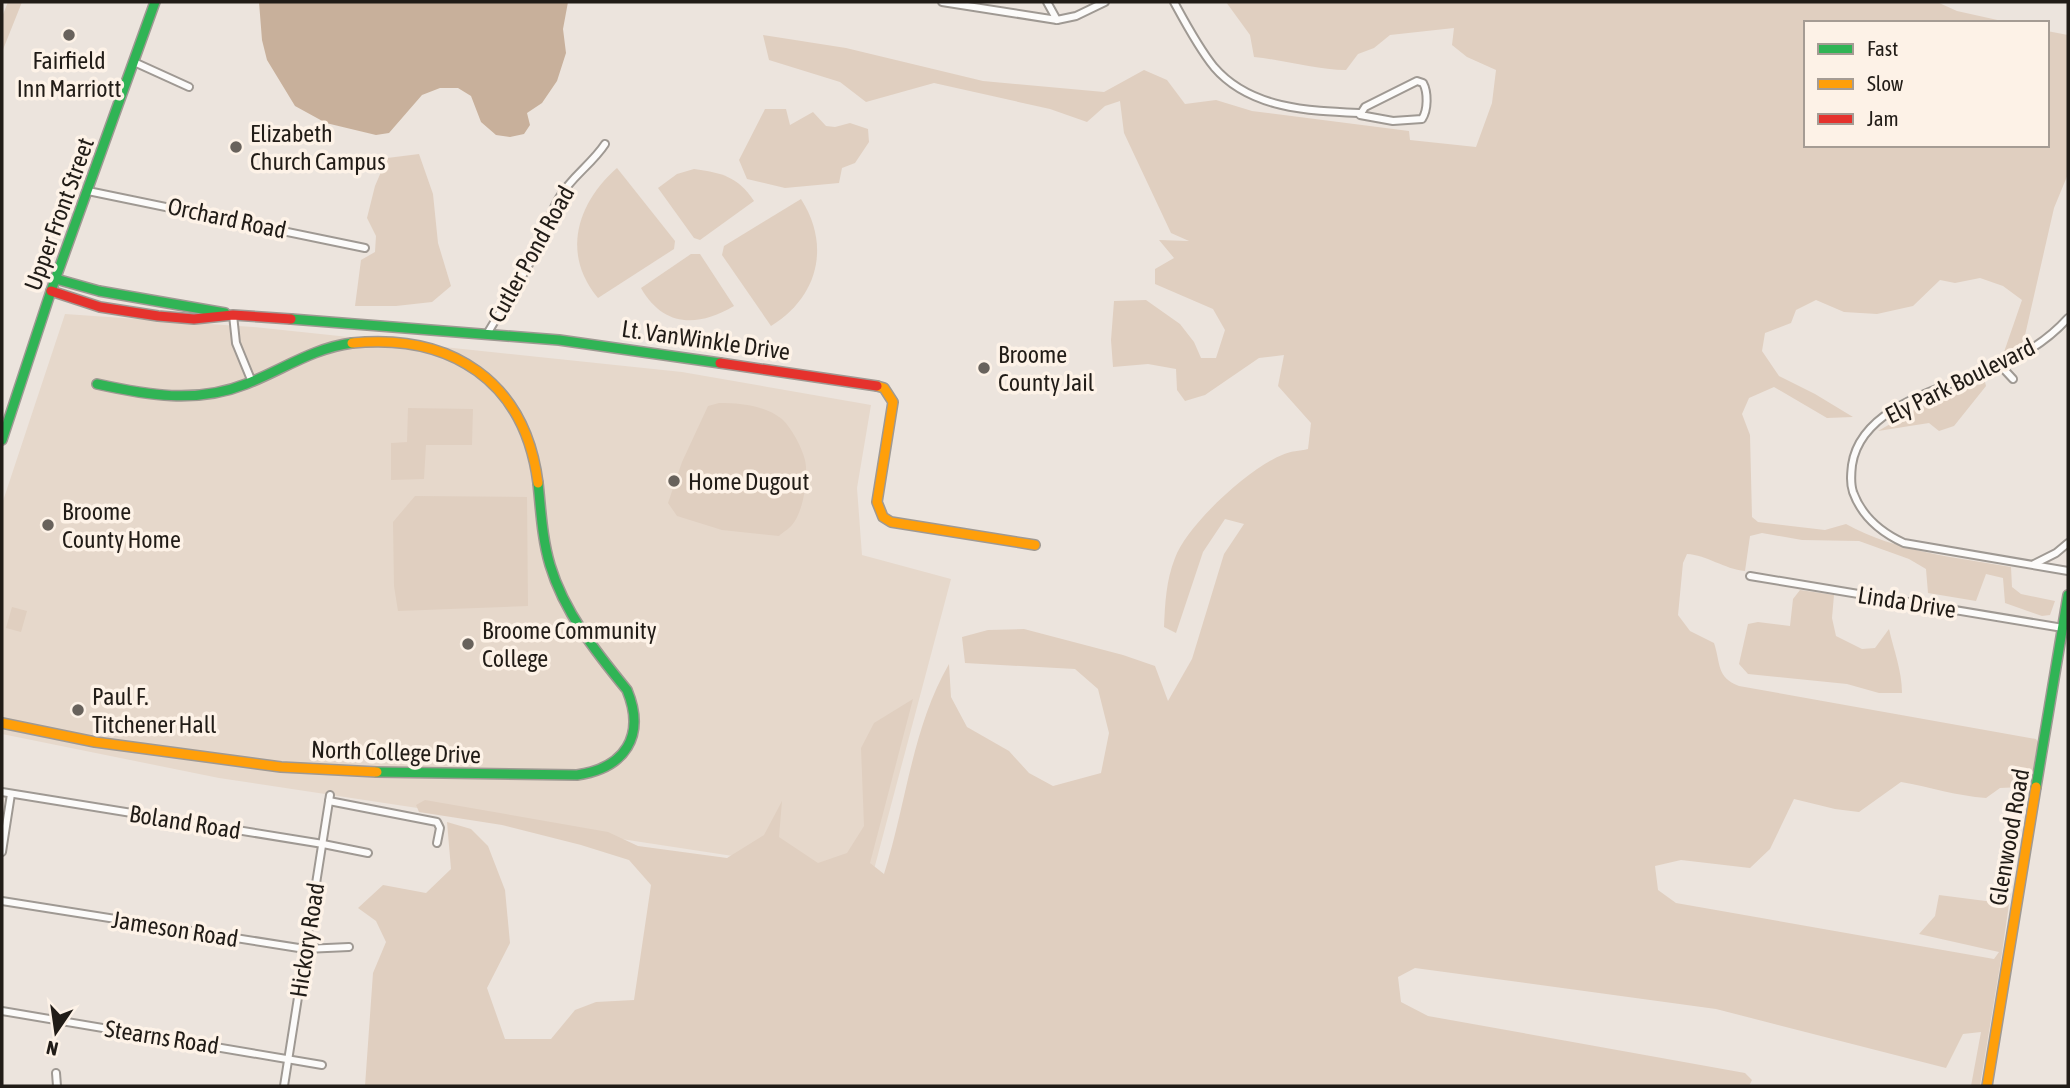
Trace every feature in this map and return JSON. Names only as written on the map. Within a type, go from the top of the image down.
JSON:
[{"type":"street","name":"Upper Front Street","points":[[2,440],[51,291],[155,2]]},
{"type":"street","points":[[942,2],[1057,20],[1076,16],[1105,2]]},
{"type":"street","points":[[1047,2],[1057,20]]},
{"type":"street","points":[[1174,2],[1214,67],[1245,92],[1279,105],[1360,113],[1362,117],[1374,119],[1422,119],[1426,109],[1425,86],[1423,83],[1413,82],[1365,107],[1360,113]]},
{"type":"street","points":[[134,62],[189,87]]},
{"type":"street","name":"Cutler Pond Road","points":[[487,334],[528,267],[559,199],[570,182],[598,155],[605,144]]},
{"type":"street","name":"Orchard Road","points":[[88,191],[365,248]]},
{"type":"street","name":"Lt. VanWinkle Drive","points":[[56,279],[117,297],[196,306],[233,315],[487,334],[643,350],[871,383],[884,388],[892,402],[877,502],[883,517],[891,522],[1035,545]]},
{"type":"street","name":"Lt. VanWinkle Drive","points":[[51,291],[100,307],[126,312],[194,319],[233,315]]},
{"type":"street","points":[[233,315],[233,335],[252,382]]},
{"type":"street","name":"Ely Park Boulevard","points":[[2068,318],[2046,338],[2000,365],[1898,407],[1878,420],[1857,445],[1852,464],[1851,485],[1866,516],[1889,536],[1904,542],[2068,571]]},
{"type":"street","name":"North College Drive","points":[[2,723],[68,739],[309,770],[534,775],[591,773],[612,765],[628,748],[633,736],[636,711],[627,690],[583,635],[553,578],[545,546],[536,463],[527,433],[504,394],[484,375],[458,358],[428,347],[390,342],[351,342],[317,351],[252,382],[223,392],[199,396],[145,395],[97,384]]},
{"type":"street","points":[[2000,365],[2013,379]]},
{"type":"street","points":[[2034,565],[2068,543]]},
{"type":"street","name":"Linda Drive","points":[[1750,576],[2063,628]]},
{"type":"street","name":"Glenwood Road","points":[[1987,1086],[2068,595]]},
{"type":"street","name":"Boland Road","points":[[2,792],[368,853]]},
{"type":"street","points":[[2,852],[10,794]]},
{"type":"street","name":"Hickory Road","points":[[284,1086],[329,798],[437,822],[440,828],[437,843]]},
{"type":"street","name":"Jameson Road","points":[[2,901],[305,949],[349,947]]},
{"type":"street","name":"Stearns Road","points":[[2,1011],[322,1065]]},
{"type":"street","points":[[56,1073],[57,1086]]},
{"type":"shaded area","points":[[8,2],[22,2],[2,52],[2,17]]},
{"type":"shaded area","points":[[259,2],[568,2],[563,29],[566,53],[557,81],[542,103],[527,113],[530,125],[524,134],[510,137],[496,135],[481,122],[471,96],[458,88],[440,88],[422,95],[389,133],[376,135],[326,123],[295,106],[267,60],[262,40]]},
{"type":"shaded area","points":[[1226,2],[1937,2],[1957,11],[2002,21],[1804,21],[1804,147],[2049,147],[2049,31],[2068,35],[2068,174],[2054,208],[2023,344],[2004,352],[2022,300],[2003,286],[1980,278],[1955,283],[1940,280],[1913,306],[1877,314],[1844,312],[1816,300],[1796,310],[1791,323],[1765,333],[1762,351],[1779,376],[1853,417],[1827,418],[1774,387],[1749,398],[1742,414],[1750,435],[1752,517],[1758,522],[1825,530],[1846,524],[1906,547],[2011,567],[2012,587],[2021,594],[2055,601],[2050,615],[2042,616],[2005,603],[2003,578],[1986,574],[1976,601],[1928,593],[1926,569],[1909,559],[1859,541],[1802,540],[1762,533],[1750,536],[1745,571],[1687,554],[1683,563],[1678,615],[1690,631],[1714,643],[1720,669],[1726,678],[1739,686],[2036,739],[2038,742],[2031,780],[2022,787],[2000,788],[1986,798],[1901,782],[1859,812],[1794,799],[1770,849],[1750,868],[1681,860],[1655,866],[1658,890],[1676,903],[1994,959],[1999,952],[1919,934],[1935,916],[1939,895],[2009,904],[1980,1086],[1971,1086],[1981,1032],[1963,1034],[1946,1068],[1716,1009],[1415,968],[1398,977],[1401,1002],[1428,1016],[1745,1073],[1752,1080],[1749,1086],[365,1086],[373,973],[386,942],[376,921],[358,908],[383,885],[426,893],[451,869],[447,822],[471,829],[488,846],[505,890],[510,943],[487,988],[505,1039],[551,1039],[575,1010],[596,1002],[634,1000],[651,885],[629,860],[502,825],[419,812],[416,805],[425,800],[608,832],[638,846],[727,858],[764,835],[782,801],[779,837],[818,863],[847,853],[864,826],[861,748],[874,723],[913,699],[870,863],[884,874],[926,714],[949,664],[951,697],[967,727],[1009,751],[1029,773],[1053,786],[1101,773],[1109,733],[1098,689],[1075,669],[965,663],[962,637],[988,630],[1024,629],[1123,655],[1155,666],[1168,701],[1192,659],[1224,554],[1244,524],[1225,519],[1203,552],[1176,633],[1164,627],[1166,592],[1175,558],[1182,545],[1205,514],[1253,472],[1285,454],[1308,449],[1311,423],[1278,386],[1284,355],[1259,358],[1205,395],[1185,401],[1177,390],[1176,369],[1148,364],[1113,367],[1111,340],[1114,301],[1146,300],[1180,324],[1194,342],[1201,358],[1216,358],[1225,330],[1213,309],[1155,284],[1155,269],[1174,258],[1159,240],[1189,241],[1171,233],[1124,133],[1120,101],[1105,106],[1087,122],[1050,109],[934,83],[866,102],[840,82],[769,60],[763,35],[846,48],[983,81],[1104,92],[1144,70],[1167,80],[1185,104],[1216,100],[1252,111],[1409,131],[1410,140],[1476,147],[1492,103],[1496,70],[1467,57],[1452,45],[1454,28],[1390,35],[1374,48],[1358,54],[1346,70],[1254,57],[1250,35]]},
{"type":"shaded area","points":[[765,109],[786,109],[790,125],[813,112],[826,126],[835,127],[850,123],[868,129],[869,142],[855,163],[842,168],[839,183],[785,188],[747,179],[739,160]]},
{"type":"shaded area","points":[[419,154],[433,194],[438,243],[451,286],[432,302],[396,306],[355,306],[361,260],[375,252],[376,236],[367,218],[375,186],[387,158]]},
{"type":"shaded area","points":[[617,168],[675,241],[674,249],[598,298],[580,264],[577,247],[579,230],[592,197]]},
{"type":"shaded area","points":[[694,169],[728,177],[741,186],[754,201],[700,240],[694,238],[658,188],[677,174]]},
{"type":"shaded area","points":[[801,199],[816,235],[815,269],[800,301],[771,326],[722,255],[724,246]]},
{"type":"shaded area","points":[[691,254],[700,254],[734,306],[708,318],[683,320],[660,311],[650,301],[641,288]]},
{"type":"shaded area","name":"Broome Community College","points":[[65,314],[253,327],[682,372],[871,405],[857,488],[862,555],[951,579],[872,877],[219,778],[2,734],[2,504]]},
{"type":"shaded area","points":[[1985,382],[1986,386],[1954,426],[1939,431],[1929,423],[1878,431],[1918,408]]},
{"type":"shaded area","points":[[719,403],[752,406],[775,414],[786,423],[801,448],[806,474],[802,505],[792,525],[779,536],[722,530],[677,516],[668,503],[682,462],[708,406]]},
{"type":"shaded area","points":[[408,408],[473,409],[472,445],[426,445],[424,479],[391,480],[391,443],[407,442]]},
{"type":"shaded area","points":[[415,496],[527,497],[528,606],[398,611],[394,586],[393,522]]},
{"type":"shaded area","points":[[1800,590],[1834,595],[1832,618],[1836,636],[1862,649],[1875,648],[1889,629],[1902,693],[1879,693],[1847,684],[1748,674],[1739,664],[1748,624],[1758,622],[1790,626],[1793,599]]},
{"type":"shaded area","points":[[12,607],[27,611],[21,632],[6,628]]},
{"type":"traffic: fast","points":[[2,440],[51,291],[155,2]]},
{"type":"traffic: fast","points":[[56,279],[99,291],[225,313]]},
{"type":"traffic: fast","points":[[291,319],[559,340],[720,363]]},
{"type":"traffic: fast","points":[[97,384],[172,396],[209,394],[246,384],[298,360],[352,343]]},
{"type":"traffic: fast","points":[[377,772],[577,775],[608,765],[627,747],[634,722],[627,690],[582,631],[556,582],[545,545],[538,483]]},
{"type":"traffic: fast","points":[[2036,787],[2068,595]]},
{"type":"traffic: slow","points":[[352,343],[388,342],[421,346],[451,356],[477,371],[500,391],[517,417],[530,447],[538,483]]},
{"type":"traffic: slow","points":[[877,386],[884,388],[893,402],[877,502],[883,517],[891,522],[1035,545]]},
{"type":"traffic: slow","points":[[2,723],[95,742],[281,767],[377,772]]},
{"type":"traffic: slow","points":[[1987,1086],[2036,787]]},
{"type":"traffic: jam","points":[[51,291],[100,307],[158,316],[194,319],[233,315],[291,319]]},
{"type":"traffic: jam","points":[[720,363],[877,386]]},
{"type":"place","name":"Fairfield Inn Marriott","points":[[69,35]]},
{"type":"place","name":"Elizabeth Church Campus","points":[[236,147]]},
{"type":"place","name":"Broome County Jail","points":[[984,368]]},
{"type":"place","name":"Home Dugout","points":[[674,481]]},
{"type":"place","name":"Broome County Home","points":[[48,525]]},
{"type":"place","name":"Broome Community College","points":[[468,644]]},
{"type":"place","name":"Paul F. Titchener Hall","points":[[78,710]]}]
